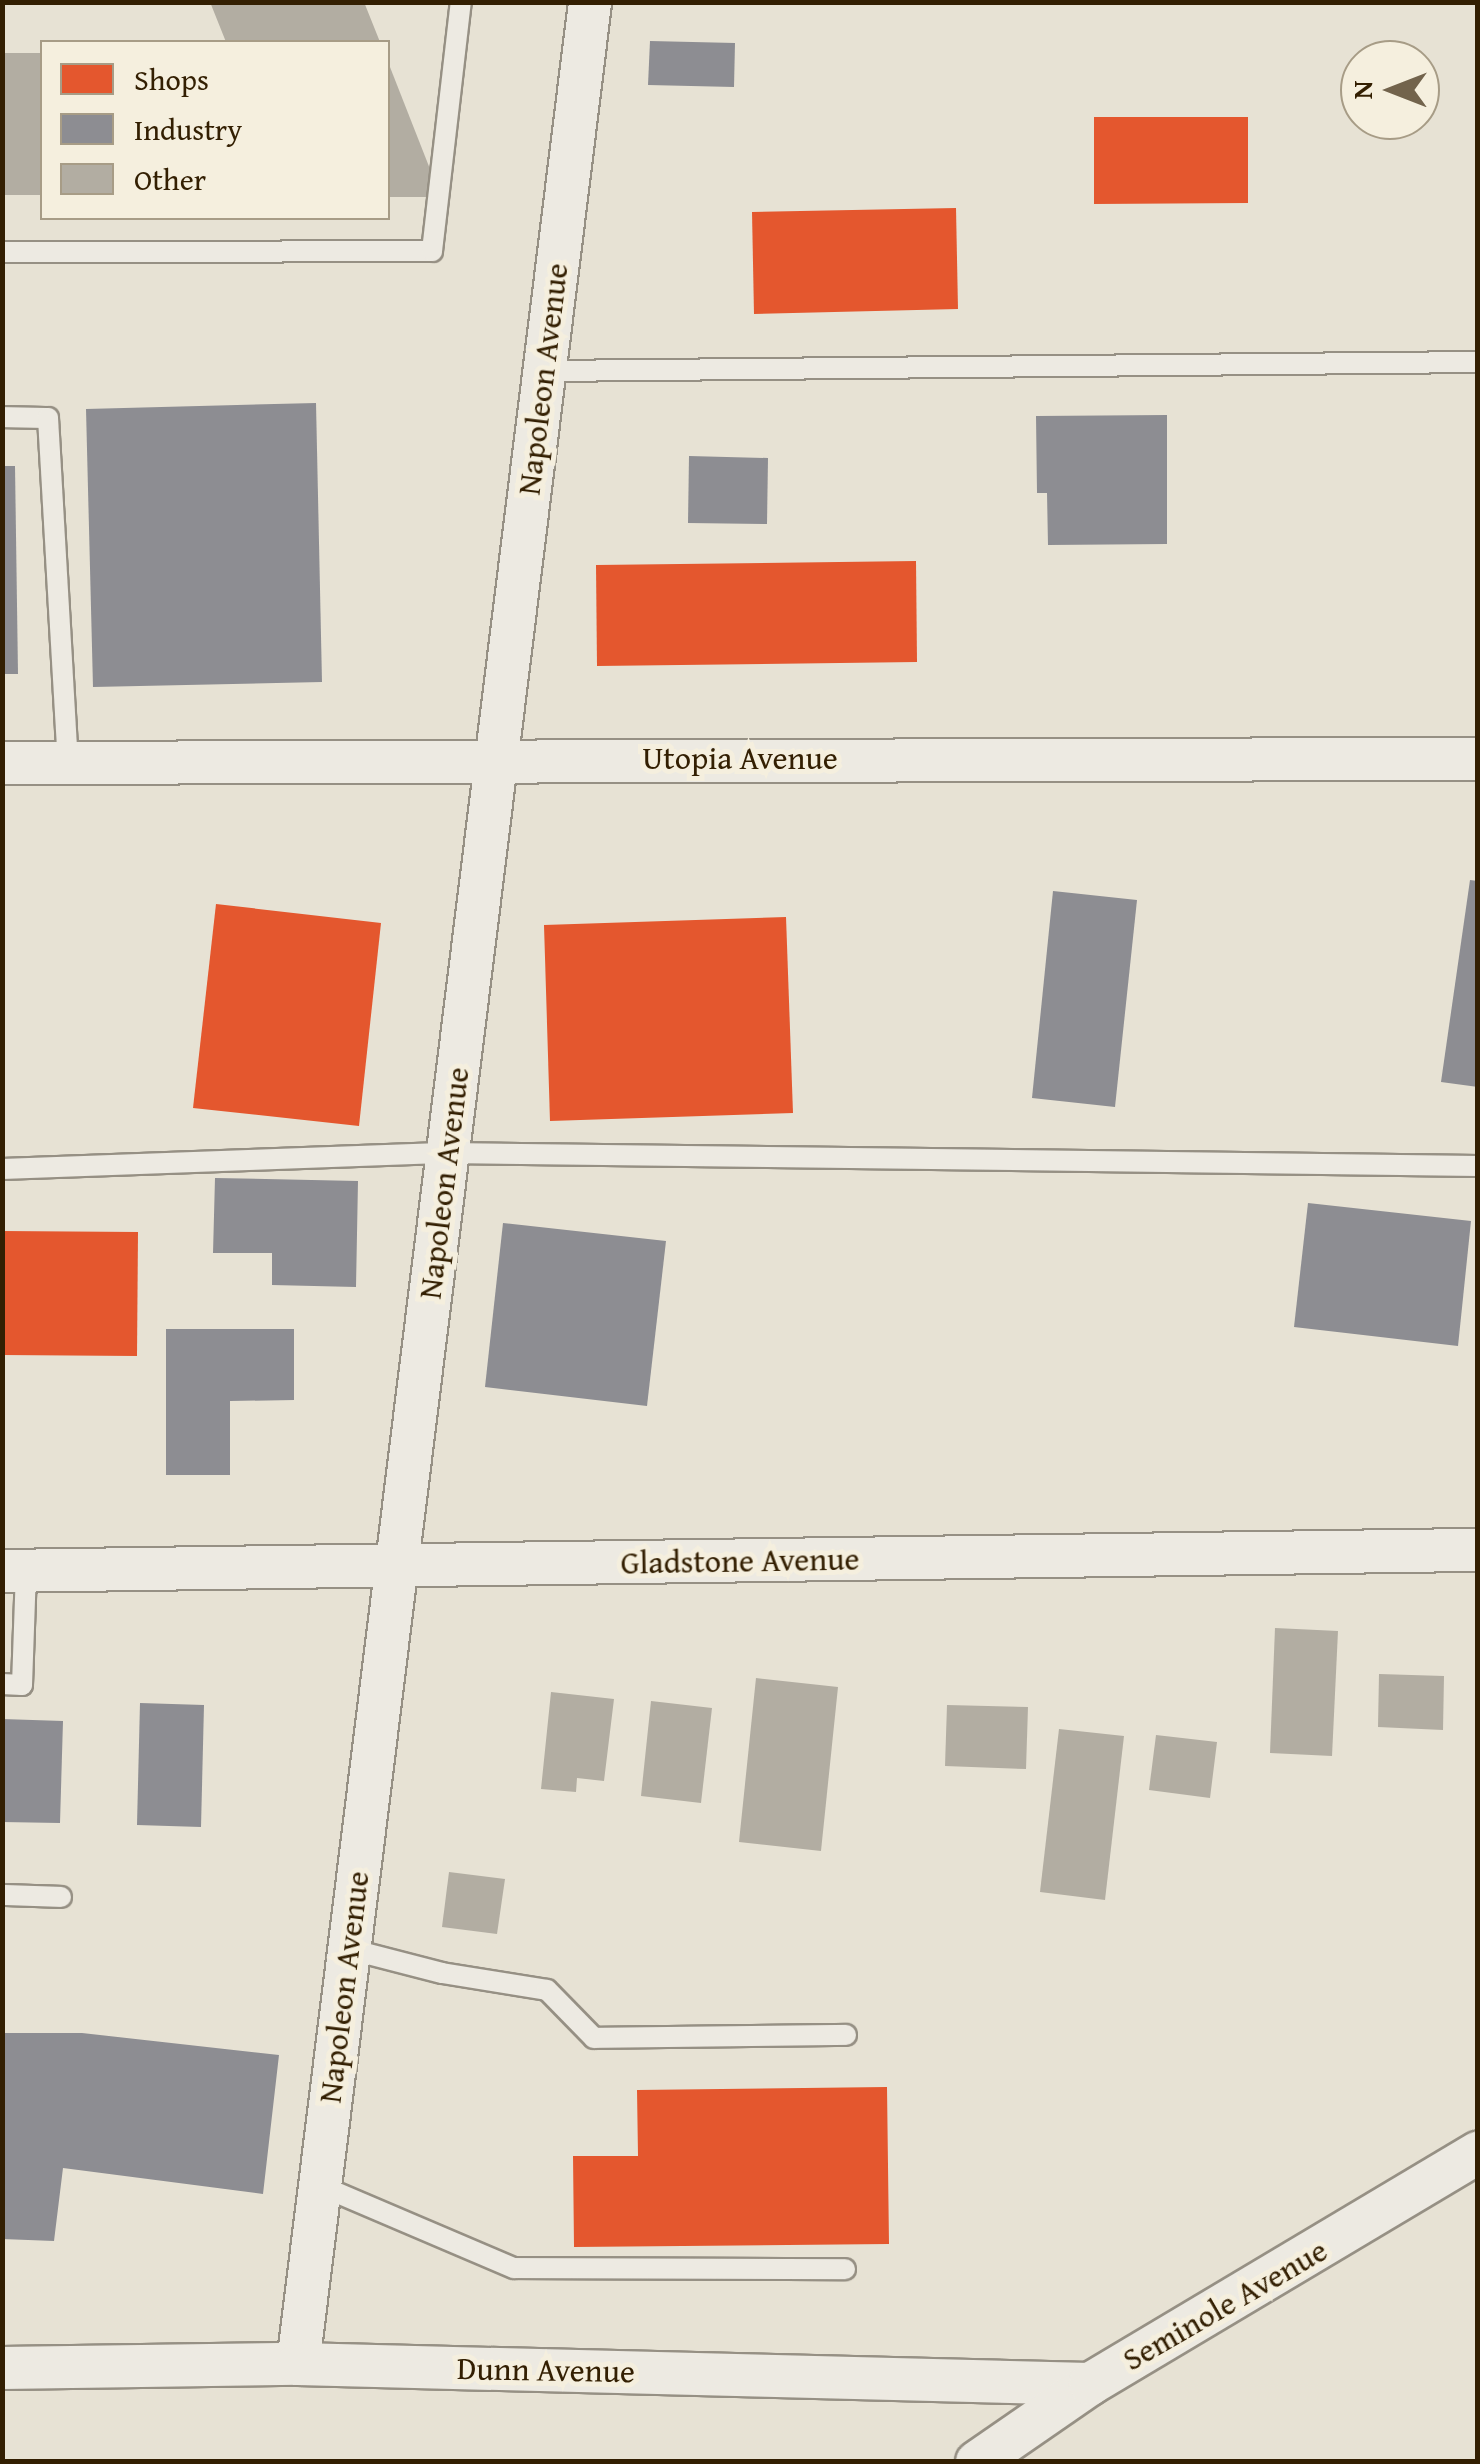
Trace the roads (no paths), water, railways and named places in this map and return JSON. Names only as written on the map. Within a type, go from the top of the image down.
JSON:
[{"type":"street","name":"Napoleon Avenue","points":[[298,2364],[590,2]]},
{"type":"street","name":"Utopia Avenue","points":[[2,763],[496,758],[1478,759]]},
{"type":"street","name":"Gladstone Avenue","points":[[14,1571],[1478,1550]]},
{"type":"street","name":"Seminole Avenue","points":[[976,2462],[1090,2384],[1478,2153]]},
{"type":"street","name":"Dunn Avenue","points":[[2,2368],[298,2364],[1090,2384]]},
{"type":"lane","points":[[2,252],[432,251],[460,2]]},
{"type":"lane","points":[[544,370],[1478,362]]},
{"type":"lane","points":[[2,417],[48,418],[68,762]]},
{"type":"lane","points":[[2,1170],[448,1153],[1478,1166]]},
{"type":"lane","points":[[2,1684],[22,1685],[14,1571]]},
{"type":"lane","points":[[2,1894],[61,1897]]},
{"type":"lane","points":[[349,1949],[442,1973],[547,1990],[594,2038],[846,2035]]},
{"type":"lane","points":[[320,2186],[514,2268],[845,2269]]}]
